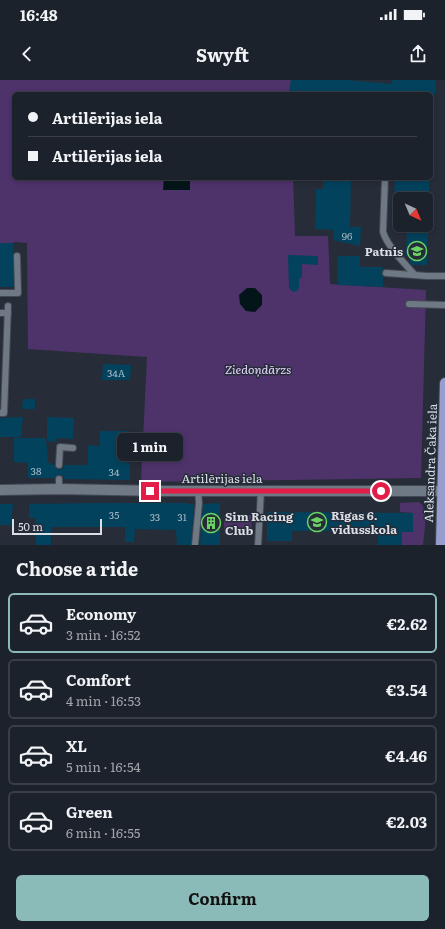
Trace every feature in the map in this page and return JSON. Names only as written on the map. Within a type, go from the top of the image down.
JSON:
[{"type":"main road","name":"Aleksandra Čaka iela","points":[[441,545],[444,491],[445,382]]},
{"type":"street","name":"Artilērijas iela","points":[[0,490],[59,484],[198,491],[444,491]]},
{"type":"lane","points":[[385,180],[383,234],[389,245],[415,276]]},
{"type":"lane","points":[[0,293],[18,293],[16,256]]},
{"type":"lane","points":[[386,273],[415,276],[445,276]]},
{"type":"lane","points":[[409,304],[445,305]]},
{"type":"lane","points":[[0,413],[4,412],[8,306]]},
{"type":"lane","points":[[0,313],[8,313]]},
{"type":"lane","points":[[59,465],[60,447],[73,448]]},
{"type":"lane","points":[[195,545],[199,503],[198,491]]},
{"type":"lane","points":[[258,545],[261,491]]},
{"type":"green space","name":"Ziedoņdārzs","points":[[0,80],[291,80],[289,92],[12,92],[12,180],[293,180],[295,236],[328,236],[330,284],[426,290],[421,478],[141,482],[147,357],[28,349],[27,243],[0,243]]},
{"type":"green space","points":[[419,502],[422,505],[425,515],[423,545],[402,545],[402,532],[413,532],[413,513],[400,512],[400,503]]},
{"type":"green space","points":[[224,515],[251,515],[252,534],[224,534]]},
{"type":"shaded area","points":[[164,180],[190,180],[190,190],[163,190]]},
{"type":"shaded area","points":[[247,288],[255,288],[262,295],[262,305],[255,312],[246,311],[240,304],[239,295]]},
{"type":"building","points":[[291,80],[346,80],[392,84],[392,80],[436,80],[435,94],[433,94],[433,92],[289,92]]},
{"type":"building","points":[[323,180],[351,180],[350,227],[361,227],[360,246],[333,240],[334,230],[315,229],[316,189],[323,189]]},
{"type":"building","points":[[395,180],[429,180],[429,192],[394,192]]},
{"type":"building","name":"Patnis","points":[[407,232],[428,232],[427,265],[412,265],[410,263],[410,256],[406,256]]},
{"type":"building","points":[[0,243],[13,243],[13,287],[0,287]]},
{"type":"building","points":[[288,255],[318,256],[318,265],[302,264],[302,278],[299,278],[299,288],[297,291],[293,292],[289,288]]},
{"type":"building","points":[[337,256],[360,256],[360,267],[383,267],[383,287],[338,285]]},
{"type":"building","points":[[103,364],[131,365],[130,380],[102,380]]},
{"type":"building","points":[[23,399],[35,399],[35,409],[22,409]]},
{"type":"building","points":[[23,417],[21,437],[0,437],[0,418]]},
{"type":"building","points":[[47,417],[74,418],[73,439],[57,438],[56,442],[47,441]]},
{"type":"building","points":[[100,431],[127,431],[126,463],[130,463],[130,480],[64,479],[63,476],[59,475],[56,475],[55,478],[28,478],[28,463],[14,462],[14,438],[46,438],[48,463],[55,465],[56,469],[63,468],[64,465],[88,465],[88,445],[100,446]]},
{"type":"building","name":"Sim Racing Club","points":[[220,503],[220,545],[200,545],[203,504]]},
{"type":"building","points":[[0,504],[13,504],[11,525],[0,525]]},
{"type":"building","points":[[29,504],[194,504],[191,545],[177,545],[176,530],[135,529],[134,542],[125,542],[125,527],[51,527],[51,545],[36,545],[35,518],[29,518]]},
{"type":"building","points":[[267,512],[413,513],[413,532],[402,532],[402,545],[378,545],[378,531],[292,531],[292,541],[267,541]]},
{"type":"place","name":"Patnis","points":[[417,251]]},
{"type":"place","name":"Rīgas 6. vidusskola","points":[[317,522]]},
{"type":"place","name":"Sim Racing Club","points":[[211,523]]},
{"type":"route","points":[[150,491],[381,491]]}]
